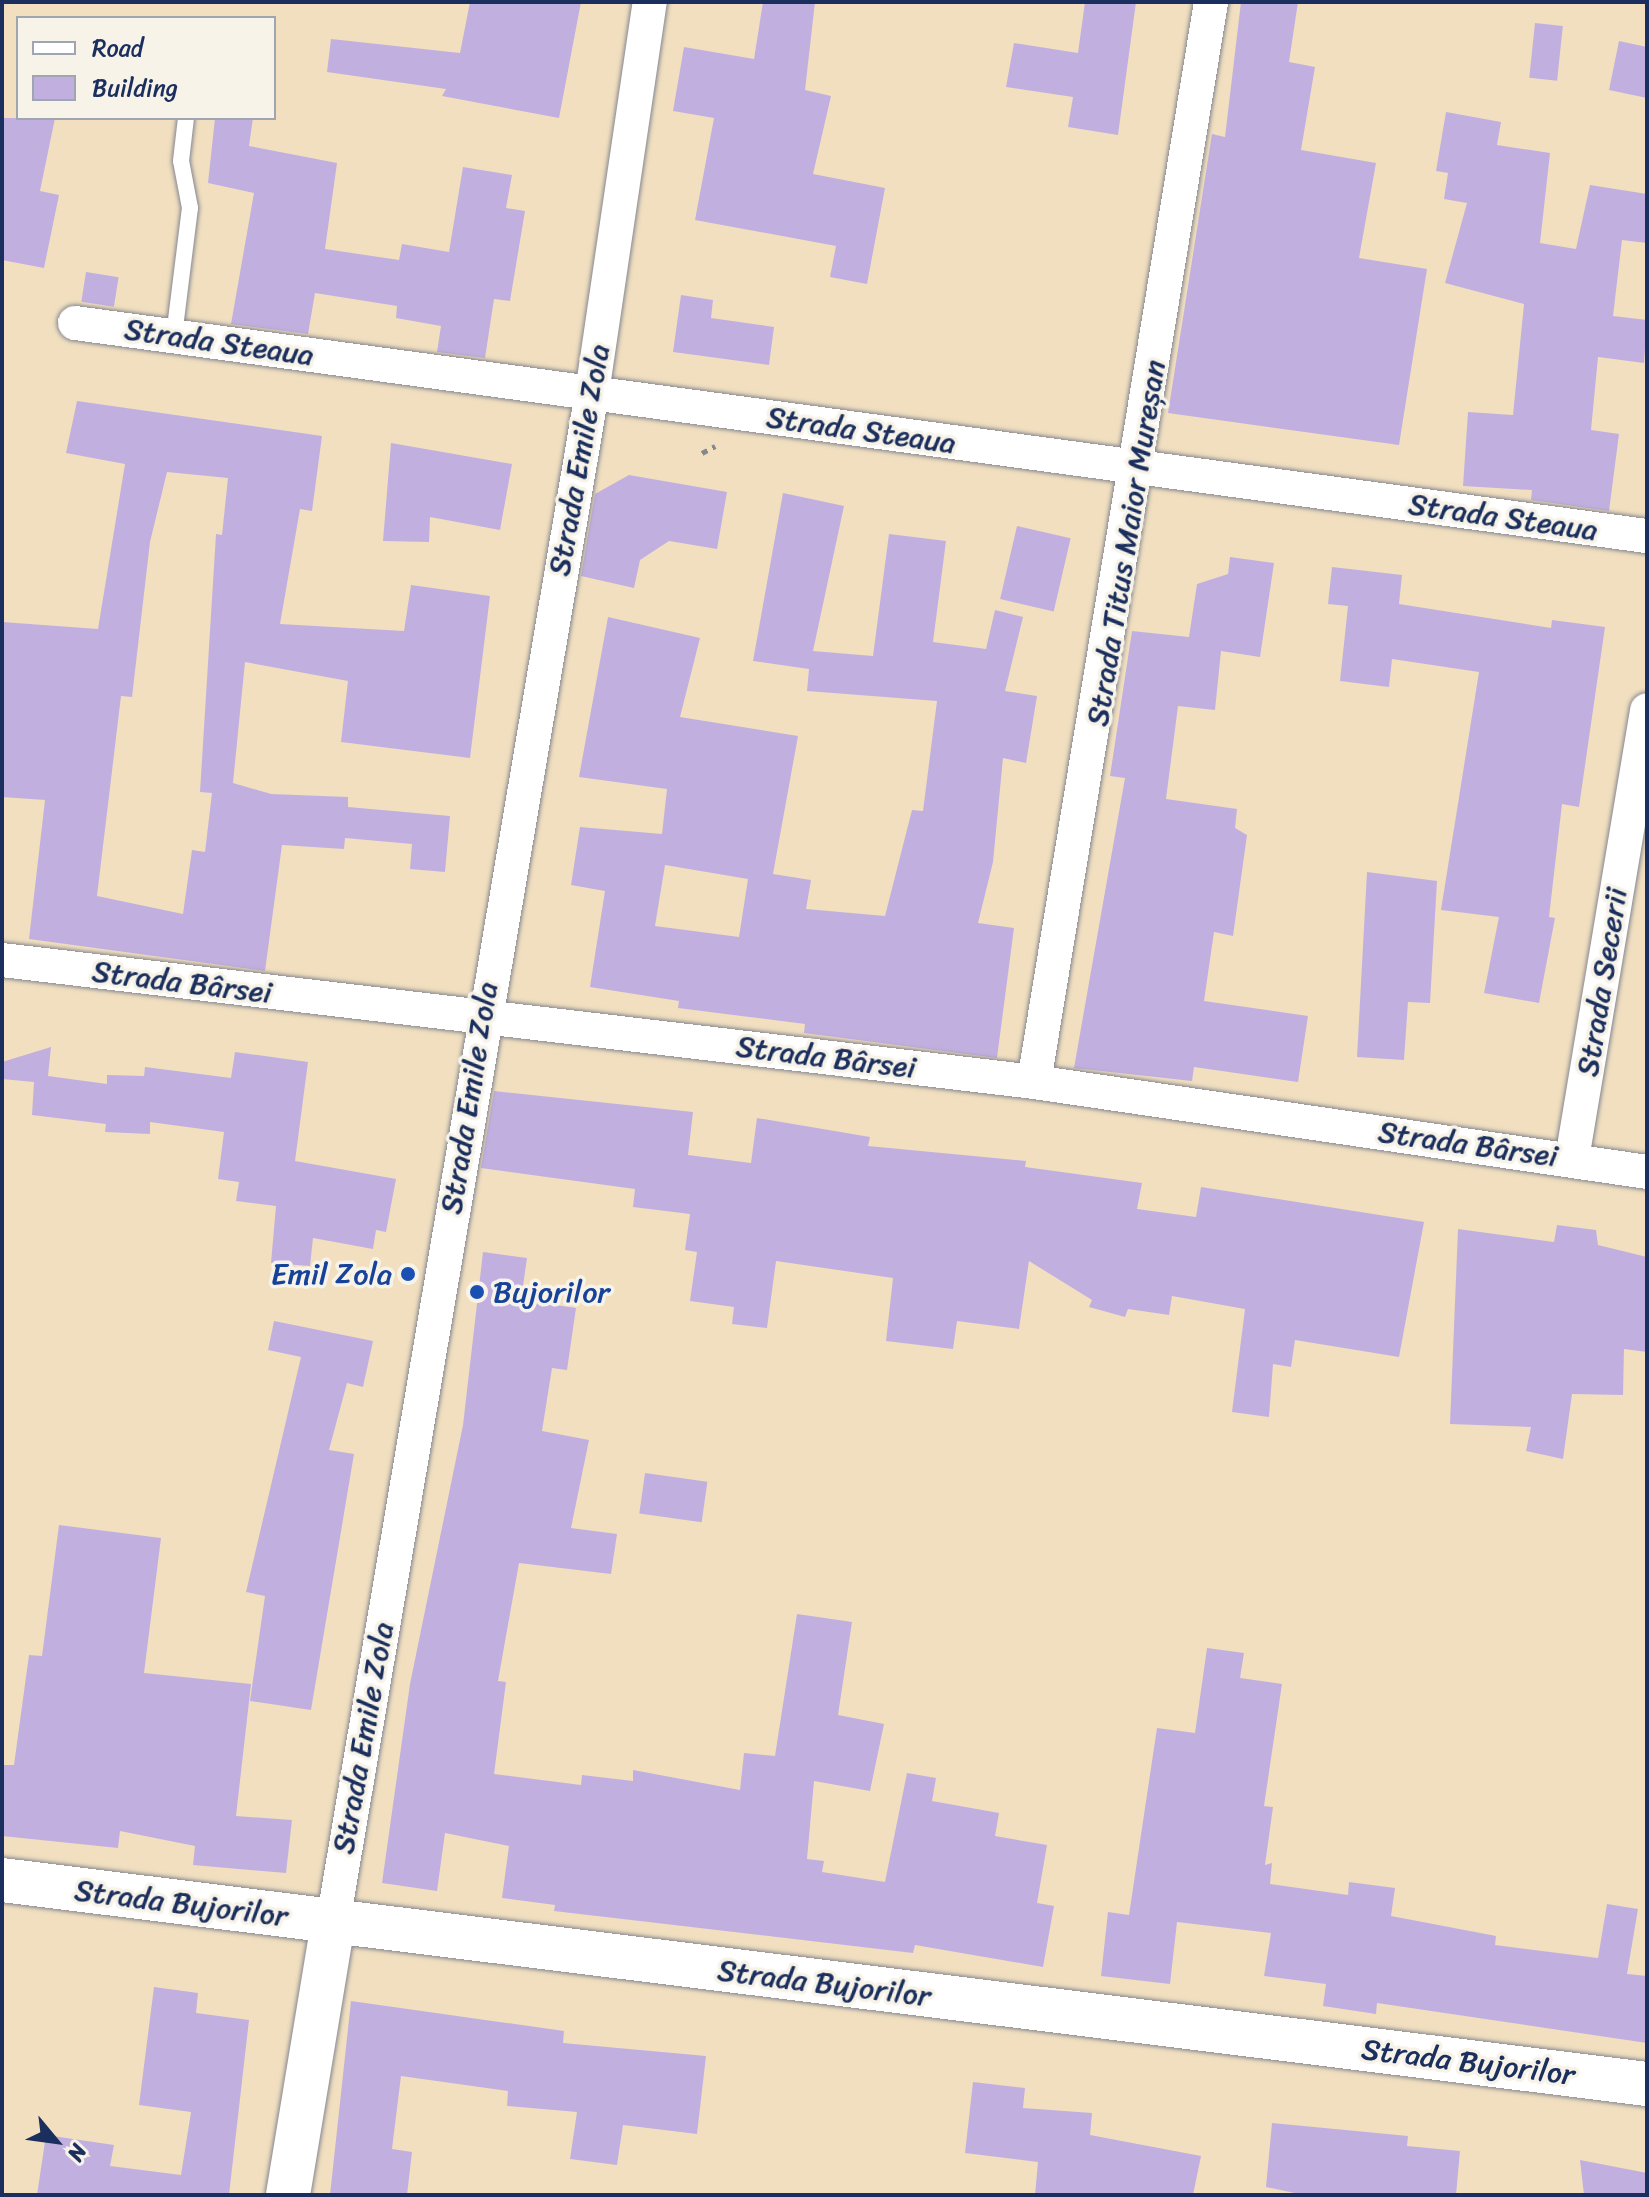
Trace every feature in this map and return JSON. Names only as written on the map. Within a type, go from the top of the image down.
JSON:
[{"type":"main road","name":"Strada Bujorilor","points":[[2,1880],[1647,2084]]},
{"type":"main road","name":"Strada Emile Zola","points":[[288,2195],[333,1922]]},
{"type":"street","name":"Strada Emile Zola","points":[[333,1922],[482,1015],[592,393],[650,2]]},
{"type":"street","name":"Strada Titus Maior Mureșan","points":[[1034,1082],[1140,467],[1211,2]]},
{"type":"street","name":"Strada Steaua","points":[[75,323],[1647,536]]},
{"type":"street","name":"Strada Secerii","points":[[1572,1159],[1647,710]]},
{"type":"street","name":"Strada Bârsei","points":[[2,960],[1034,1082],[1647,1172]]},
{"type":"lane","points":[[174,336],[190,208],[181,161],[186,120]]},
{"type":"building","points":[[470,2],[581,2],[559,118],[442,96],[446,89],[327,72],[331,39],[460,53]]},
{"type":"building","points":[[763,2],[815,2],[805,90],[831,96],[813,174],[885,188],[867,284],[830,277],[836,246],[695,220],[714,118],[673,111],[684,47],[754,59]]},
{"type":"building","points":[[1085,2],[1136,2],[1118,135],[1068,127],[1073,97],[1006,87],[1014,43],[1078,53]]},
{"type":"building","points":[[1241,2],[1298,2],[1289,62],[1315,67],[1301,150],[1376,163],[1359,258],[1427,269],[1399,445],[1168,413],[1212,134],[1225,137]]},
{"type":"building","points":[[1535,23],[1563,26],[1557,81],[1529,78]]},
{"type":"building","points":[[1619,41],[1647,47],[1647,98],[1609,90]]},
{"type":"building","points":[[1446,112],[1501,122],[1497,145],[1550,153],[1540,243],[1576,249],[1590,185],[1647,194],[1647,243],[1622,240],[1613,316],[1647,320],[1644,363],[1598,357],[1591,430],[1619,434],[1609,511],[1531,500],[1532,490],[1463,486],[1468,412],[1513,415],[1524,304],[1445,283],[1467,203],[1444,199],[1448,173],[1436,171]]},
{"type":"building","points":[[2,118],[55,120],[40,191],[59,195],[44,268],[2,260]]},
{"type":"building","points":[[215,120],[253,120],[249,146],[337,163],[325,249],[399,260],[402,244],[449,252],[463,167],[512,175],[506,208],[525,211],[510,301],[494,299],[485,358],[437,352],[441,326],[396,318],[397,306],[315,293],[308,334],[231,324],[254,193],[208,183]]},
{"type":"building","points":[[86,272],[119,277],[114,307],[81,302]]},
{"type":"building","points":[[681,295],[713,300],[711,318],[774,327],[769,365],[673,352]]},
{"type":"building","points":[[77,401],[322,436],[312,511],[300,509],[280,624],[404,631],[411,585],[490,596],[470,758],[341,742],[348,681],[245,662],[233,783],[271,794],[348,797],[348,807],[450,816],[445,872],[410,869],[412,844],[345,838],[344,849],[282,845],[265,971],[29,939],[45,800],[2,797],[2,622],[98,629],[125,464],[66,453]],"holes":[[[167,472],[228,478],[222,535],[216,534],[200,792],[212,793],[205,852],[192,850],[183,914],[97,896],[121,696],[132,697],[150,542]]]},
{"type":"building","points":[[391,443],[512,464],[500,530],[430,517],[429,542],[383,541]]},
{"type":"building","points":[[629,475],[727,492],[717,549],[669,541],[640,560],[634,588],[581,576],[595,494]]},
{"type":"building","points":[[783,493],[844,506],[813,651],[873,656],[889,534],[946,541],[933,642],[986,649],[995,610],[1023,617],[1005,691],[1037,696],[1026,763],[1003,758],[993,862],[978,923],[1014,928],[997,1058],[804,1033],[805,1024],[678,1008],[679,1001],[590,987],[605,891],[571,885],[580,827],[662,834],[667,789],[579,777],[608,617],[700,638],[680,717],[798,736],[773,874],[811,880],[806,909],[885,916],[912,810],[923,811],[937,701],[807,691],[809,669],[753,661]],"holes":[[[665,865],[748,879],[739,937],[655,926]]]},
{"type":"building","points":[[1017,526],[1071,538],[1054,611],[1000,599]]},
{"type":"building","points":[[1230,557],[1274,563],[1260,657],[1221,651],[1215,710],[1178,706],[1166,799],[1237,809],[1235,828],[1247,835],[1233,936],[1214,932],[1204,1001],[1308,1016],[1298,1082],[1194,1067],[1192,1081],[1074,1068],[1125,778],[1110,776],[1132,631],[1189,637],[1197,584],[1228,574]]},
{"type":"building","points":[[1332,567],[1402,575],[1399,604],[1551,628],[1552,620],[1605,627],[1579,807],[1562,804],[1549,917],[1555,918],[1539,1003],[1484,993],[1499,917],[1441,910],[1479,672],[1392,659],[1389,687],[1340,681],[1348,606],[1328,604]]},
{"type":"building","points":[[1367,872],[1437,881],[1430,1003],[1408,1002],[1404,1060],[1357,1057]]},
{"type":"building","points":[[51,1047],[48,1076],[107,1084],[107,1075],[144,1076],[145,1067],[231,1078],[235,1052],[308,1062],[295,1161],[396,1179],[386,1232],[376,1230],[373,1249],[313,1238],[310,1266],[271,1263],[276,1206],[236,1201],[239,1182],[218,1179],[224,1132],[150,1122],[150,1134],[105,1132],[106,1124],[32,1115],[34,1082],[2,1079],[2,1062]]},
{"type":"building","points":[[494,1091],[693,1112],[688,1155],[751,1163],[757,1118],[870,1137],[868,1146],[1026,1161],[1025,1167],[1142,1183],[1137,1209],[1196,1217],[1201,1187],[1424,1222],[1399,1357],[1295,1340],[1291,1367],[1273,1364],[1269,1417],[1232,1412],[1245,1309],[1172,1296],[1169,1315],[1128,1309],[1125,1317],[1089,1307],[1092,1300],[1029,1261],[1019,1329],[957,1321],[953,1349],[886,1341],[893,1278],[776,1261],[767,1328],[732,1324],[734,1307],[690,1301],[697,1252],[685,1250],[690,1214],[633,1207],[635,1189],[481,1168]]},
{"type":"building","points":[[1557,1225],[1596,1230],[1598,1245],[1647,1257],[1647,1352],[1624,1349],[1623,1395],[1572,1394],[1563,1459],[1526,1451],[1531,1427],[1450,1424],[1458,1229],[1554,1242]]},
{"type":"building","points":[[483,1252],[527,1258],[521,1300],[576,1308],[567,1370],[552,1368],[542,1431],[589,1440],[571,1528],[617,1534],[611,1574],[519,1563],[498,1681],[506,1682],[494,1774],[581,1785],[582,1775],[633,1781],[633,1770],[740,1790],[744,1753],[775,1756],[797,1614],[852,1622],[838,1715],[884,1724],[870,1791],[814,1781],[807,1859],[824,1861],[822,1872],[885,1882],[907,1773],[936,1778],[932,1801],[999,1813],[995,1836],[1047,1845],[1037,1903],[1054,1906],[1043,1967],[915,1945],[913,1953],[554,1911],[555,1905],[502,1898],[509,1846],[445,1833],[437,1891],[382,1883],[410,1684],[463,1425]]},
{"type":"building","points":[[274,1321],[373,1341],[363,1387],[347,1383],[329,1450],[354,1454],[311,1710],[250,1701],[265,1596],[246,1592],[301,1357],[268,1350]]},
{"type":"building","points":[[645,1473],[707,1482],[702,1522],[639,1514]]},
{"type":"building","points":[[59,1525],[161,1538],[144,1673],[251,1684],[236,1816],[292,1820],[286,1873],[193,1865],[195,1846],[120,1831],[118,1848],[2,1836],[2,1765],[14,1765],[29,1655],[42,1656]]},
{"type":"building","points":[[1207,1648],[1244,1653],[1240,1678],[1282,1684],[1264,1806],[1273,1807],[1265,1865],[1272,1863],[1270,1884],[1348,1895],[1349,1882],[1395,1888],[1391,1916],[1496,1936],[1495,1945],[1598,1958],[1607,1904],[1638,1909],[1627,1974],[1647,1976],[1647,2043],[1377,2003],[1376,2014],[1323,2006],[1326,1984],[1264,1976],[1271,1933],[1177,1922],[1170,1984],[1101,1976],[1108,1912],[1129,1915],[1157,1728],[1195,1733]]},
{"type":"building","points":[[154,1987],[198,1993],[196,2013],[249,2020],[229,2195],[37,2195],[46,2135],[114,2145],[110,2166],[181,2175],[191,2112],[139,2105]]},
{"type":"building","points":[[351,2001],[564,2031],[563,2043],[706,2056],[697,2134],[623,2125],[617,2165],[570,2159],[577,2112],[507,2106],[508,2091],[401,2076],[392,2149],[412,2152],[407,2195],[330,2195]]},
{"type":"building","points":[[973,2082],[1025,2088],[1023,2108],[1092,2113],[1090,2135],[1201,2156],[1193,2195],[1035,2195],[1038,2162],[965,2153]]},
{"type":"building","points":[[1272,2123],[1408,2136],[1407,2146],[1460,2151],[1456,2195],[1304,2195],[1266,2187]]},
{"type":"building","points":[[1580,2160],[1647,2173],[1647,2195],[1584,2195]]},
{"type":"place","name":"Emil Zola","points":[[408,1274]]},
{"type":"place","name":"Bujorilor","points":[[477,1292]]}]
